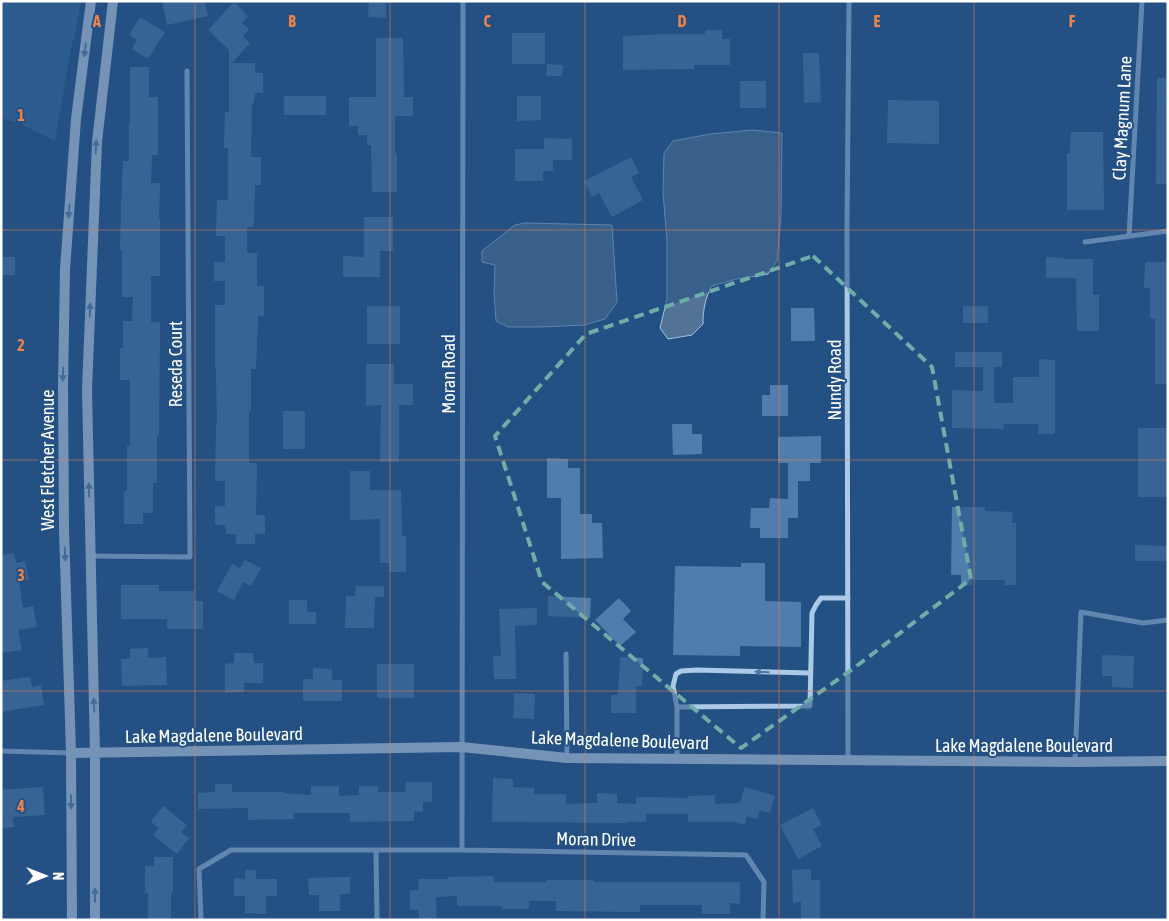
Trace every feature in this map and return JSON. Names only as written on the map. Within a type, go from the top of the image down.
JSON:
[{"type":"main road","name":"West Fletcher Avenue","points":[[72,920],[71,753],[62,386],[65,270],[76,119],[91,1]]},
{"type":"main road","points":[[96,920],[96,753],[86,390],[96,142],[113,1]]},
{"type":"main road","name":"Lake Magdalene Boulevard","points":[[71,753],[461,747],[566,758],[1168,761]]},
{"type":"street","name":"Moran Road","points":[[462,850],[463,1]]},
{"type":"street","name":"Nundy Road","points":[[848,760],[847,227],[849,1]]},
{"type":"street","name":"Clay Magnum Lane","points":[[1129,236],[1142,1]]},
{"type":"street","name":"Reseda Court","points":[[90,556],[190,558],[187,71]]},
{"type":"street","points":[[1085,242],[1168,231]]},
{"type":"street","points":[[678,706],[810,706],[812,613],[821,598],[848,598]]},
{"type":"street","points":[[1076,762],[1081,612],[1143,623],[1168,620]]},
{"type":"street","points":[[566,654],[566,758]]},
{"type":"street","points":[[678,759],[678,706],[673,686],[676,674],[681,671],[697,670],[810,673]]},
{"type":"street","points":[[1,751],[71,753]]},
{"type":"street","name":"Moran Drive","points":[[201,920],[199,869],[231,850],[462,850],[746,855],[764,882],[763,920]]},
{"type":"street","points":[[376,850],[377,920]]},
{"type":"highlighted area","points":[[813,256],[932,367],[971,579],[854,668],[741,748],[542,582],[495,436],[586,334]]},
{"type":"shaded area","points":[[1,1],[81,1],[55,141],[21,124],[1,118]]},
{"type":"shaded area","points":[[753,130],[782,133],[781,216],[777,261],[768,274],[736,279],[712,286],[705,304],[703,324],[692,335],[668,339],[660,328],[667,299],[667,240],[663,193],[664,153],[673,141],[710,134]]},
{"type":"shaded area","points":[[525,223],[612,225],[617,302],[605,319],[584,325],[541,327],[508,327],[496,321],[495,265],[482,262],[482,251],[515,225]]},
{"type":"building","points":[[162,1],[205,1],[208,16],[167,25]]},
{"type":"building","points":[[369,1],[386,1],[386,18],[368,17]]},
{"type":"building","points":[[234,2],[248,16],[242,23],[249,29],[243,36],[250,43],[232,63],[255,63],[255,73],[263,73],[263,93],[255,93],[254,103],[252,103],[251,157],[261,157],[261,185],[255,185],[254,227],[247,227],[247,253],[257,253],[257,286],[264,286],[264,316],[258,316],[256,369],[251,369],[251,411],[249,411],[249,463],[257,463],[256,515],[265,515],[265,534],[255,534],[255,544],[236,544],[236,534],[226,534],[225,525],[215,525],[215,506],[225,506],[225,481],[215,481],[217,425],[215,305],[225,305],[225,281],[214,281],[214,262],[225,262],[225,236],[216,236],[217,200],[228,200],[228,148],[224,148],[225,112],[229,112],[229,50],[208,30]]},
{"type":"building","points":[[140,17],[165,32],[148,59],[132,49],[137,40],[129,35]]},
{"type":"building","points":[[705,30],[722,30],[722,39],[730,39],[730,65],[694,65],[694,69],[623,70],[623,36],[705,34]]},
{"type":"building","points":[[512,33],[545,33],[545,64],[512,64]]},
{"type":"building","points":[[376,38],[403,38],[404,97],[413,97],[413,116],[395,116],[397,192],[372,192],[371,145],[367,145],[367,135],[358,135],[358,126],[349,126],[349,97],[376,97]]},
{"type":"building","points":[[803,53],[819,53],[821,102],[804,103]]},
{"type":"building","points":[[547,64],[563,65],[562,76],[546,76]]},
{"type":"building","points":[[130,67],[149,67],[149,97],[158,97],[158,155],[152,155],[151,183],[160,183],[160,276],[151,276],[151,322],[160,322],[159,435],[157,435],[157,483],[153,483],[153,513],[143,513],[143,524],[124,524],[124,491],[127,491],[127,446],[130,446],[130,380],[120,380],[120,348],[123,348],[123,321],[132,321],[133,297],[122,297],[122,250],[120,250],[123,161],[129,161]]},
{"type":"building","points":[[1157,78],[1168,78],[1168,184],[1156,184]]},
{"type":"building","points":[[740,81],[766,81],[766,108],[740,108]]},
{"type":"building","points":[[284,96],[326,96],[326,115],[284,115]]},
{"type":"building","points":[[517,96],[541,96],[541,120],[517,121]]},
{"type":"building","points":[[888,100],[939,101],[939,144],[887,143]]},
{"type":"building","points":[[1071,132],[1103,132],[1104,210],[1067,210],[1067,153],[1070,153]]},
{"type":"building","points":[[544,138],[572,139],[572,160],[553,160],[553,171],[543,171],[543,181],[515,181],[515,149],[544,149]]},
{"type":"building","points":[[631,157],[639,173],[631,177],[643,200],[612,217],[599,193],[592,197],[584,181]]},
{"type":"building","points":[[364,217],[393,217],[393,251],[380,251],[380,277],[343,277],[343,256],[364,257]]},
{"type":"building","points":[[1,257],[15,257],[15,275],[1,275]]},
{"type":"building","points":[[1046,257],[1093,259],[1093,295],[1099,295],[1099,331],[1077,331],[1076,278],[1046,278]]},
{"type":"building","points":[[1145,262],[1168,262],[1168,384],[1155,384],[1155,319],[1150,318],[1150,288],[1144,288]]},
{"type":"building","points":[[367,306],[400,306],[400,344],[367,344]]},
{"type":"building","points":[[963,306],[988,306],[988,323],[963,323]]},
{"type":"building","points":[[791,308],[814,308],[815,341],[791,341]]},
{"type":"building","points":[[955,352],[1002,352],[1002,367],[994,367],[994,403],[1013,403],[1013,377],[1039,377],[1039,359],[1055,360],[1055,434],[1038,434],[1039,424],[1004,424],[1003,429],[952,428],[952,390],[983,391],[983,367],[955,367]]},
{"type":"building","points":[[366,364],[394,364],[394,384],[413,384],[413,405],[399,405],[399,462],[380,462],[381,405],[366,406]]},
{"type":"building","points":[[770,385],[788,385],[788,416],[762,416],[762,395],[770,395]]},
{"type":"building","points":[[283,411],[305,411],[305,449],[283,449]]},
{"type":"building","points":[[672,424],[692,424],[692,434],[702,434],[702,454],[673,455]]},
{"type":"building","points":[[1138,428],[1168,428],[1168,497],[1138,497]]},
{"type":"building","points":[[821,436],[821,463],[810,463],[810,481],[798,481],[798,518],[788,518],[788,538],[760,538],[760,528],[750,528],[751,508],[769,508],[770,498],[788,499],[788,463],[778,463],[778,437]]},
{"type":"building","points":[[547,458],[568,459],[568,468],[580,468],[580,514],[592,514],[592,523],[602,523],[603,558],[561,559],[561,498],[547,498]]},
{"type":"building","points":[[350,471],[370,471],[370,490],[401,490],[402,536],[406,536],[406,572],[389,572],[389,563],[380,563],[380,519],[350,520]]},
{"type":"building","points":[[952,507],[985,507],[985,511],[1013,512],[1012,523],[1016,523],[1016,585],[1005,585],[1005,580],[972,580],[972,585],[961,584],[961,575],[951,575]]},
{"type":"building","points":[[1135,545],[1168,546],[1168,561],[1135,561]]},
{"type":"building","points":[[14,553],[16,563],[25,561],[29,580],[19,581],[23,608],[33,606],[37,627],[18,630],[22,650],[1,653],[1,555]]},
{"type":"building","points":[[245,560],[261,568],[251,586],[243,582],[234,600],[217,591],[232,564],[240,568]]},
{"type":"building","points":[[741,563],[765,563],[765,601],[801,602],[801,647],[740,646],[740,656],[673,655],[675,566],[741,567]]},
{"type":"building","points":[[121,585],[159,585],[159,591],[194,591],[194,601],[203,601],[203,629],[167,629],[167,619],[121,619]]},
{"type":"building","points":[[356,586],[384,586],[384,597],[375,597],[374,628],[345,628],[346,596],[355,596]]},
{"type":"building","points":[[548,596],[591,598],[590,618],[548,616]]},
{"type":"building","points":[[619,598],[631,611],[623,619],[636,632],[620,646],[595,620]]},
{"type":"building","points":[[289,600],[307,600],[307,612],[316,612],[316,624],[289,624]]},
{"type":"building","points":[[537,608],[537,625],[515,626],[516,679],[494,679],[493,656],[501,656],[499,609]]},
{"type":"building","points":[[148,648],[148,658],[166,657],[167,685],[122,686],[121,659],[130,658],[130,649]]},
{"type":"building","points":[[234,653],[253,653],[254,663],[263,663],[263,683],[244,683],[244,692],[225,693],[225,664],[234,663]]},
{"type":"building","points":[[1102,655],[1134,656],[1133,688],[1112,687],[1112,676],[1102,676]]},
{"type":"building","points":[[620,657],[643,658],[642,686],[636,686],[636,713],[611,713],[611,695],[618,695]]},
{"type":"building","points":[[377,664],[414,664],[414,698],[377,698]]},
{"type":"building","points":[[313,668],[332,669],[332,680],[342,680],[342,701],[303,701],[303,679],[313,679]]},
{"type":"building","points":[[30,677],[32,687],[41,685],[44,705],[1,712],[1,681]]},
{"type":"building","points":[[514,693],[535,694],[534,719],[513,718]]},
{"type":"building","points":[[493,778],[513,779],[513,787],[534,788],[534,794],[566,794],[566,804],[597,803],[597,793],[617,794],[617,803],[636,804],[636,797],[688,798],[688,796],[715,795],[715,804],[740,803],[745,787],[775,796],[770,813],[760,810],[757,819],[747,816],[745,825],[734,822],[688,822],[688,814],[646,814],[646,822],[627,823],[492,822]]},
{"type":"building","points":[[406,782],[432,782],[432,802],[423,802],[423,812],[414,811],[414,821],[350,822],[350,813],[294,813],[294,819],[248,820],[248,808],[198,809],[198,793],[215,792],[215,784],[232,784],[232,792],[284,792],[311,795],[311,786],[339,786],[339,796],[359,795],[359,786],[378,786],[378,792],[405,792]]},
{"type":"building","points":[[43,787],[45,815],[13,817],[14,827],[3,828],[1,790]]},
{"type":"building","points":[[163,806],[187,825],[181,832],[189,838],[177,854],[153,835],[159,828],[151,822]]},
{"type":"building","points":[[813,808],[822,825],[813,829],[822,846],[798,859],[780,825]]},
{"type":"building","points":[[154,857],[173,857],[171,920],[148,920],[145,866],[154,866]]},
{"type":"building","points":[[811,869],[811,880],[820,880],[820,920],[801,920],[801,902],[793,903],[792,870]]},
{"type":"building","points":[[245,870],[256,870],[256,879],[277,879],[277,896],[266,896],[266,914],[245,913],[245,896],[234,896],[234,878],[245,879]]},
{"type":"building","points":[[493,876],[494,882],[593,880],[593,882],[740,882],[740,904],[730,903],[730,914],[702,914],[702,905],[640,905],[640,912],[556,911],[556,901],[529,901],[529,909],[502,909],[502,906],[457,906],[457,896],[436,897],[437,920],[419,920],[419,910],[410,910],[410,890],[419,890],[418,879]]},
{"type":"building","points":[[350,877],[350,894],[340,894],[340,911],[319,911],[319,895],[309,895],[308,878]]}]
